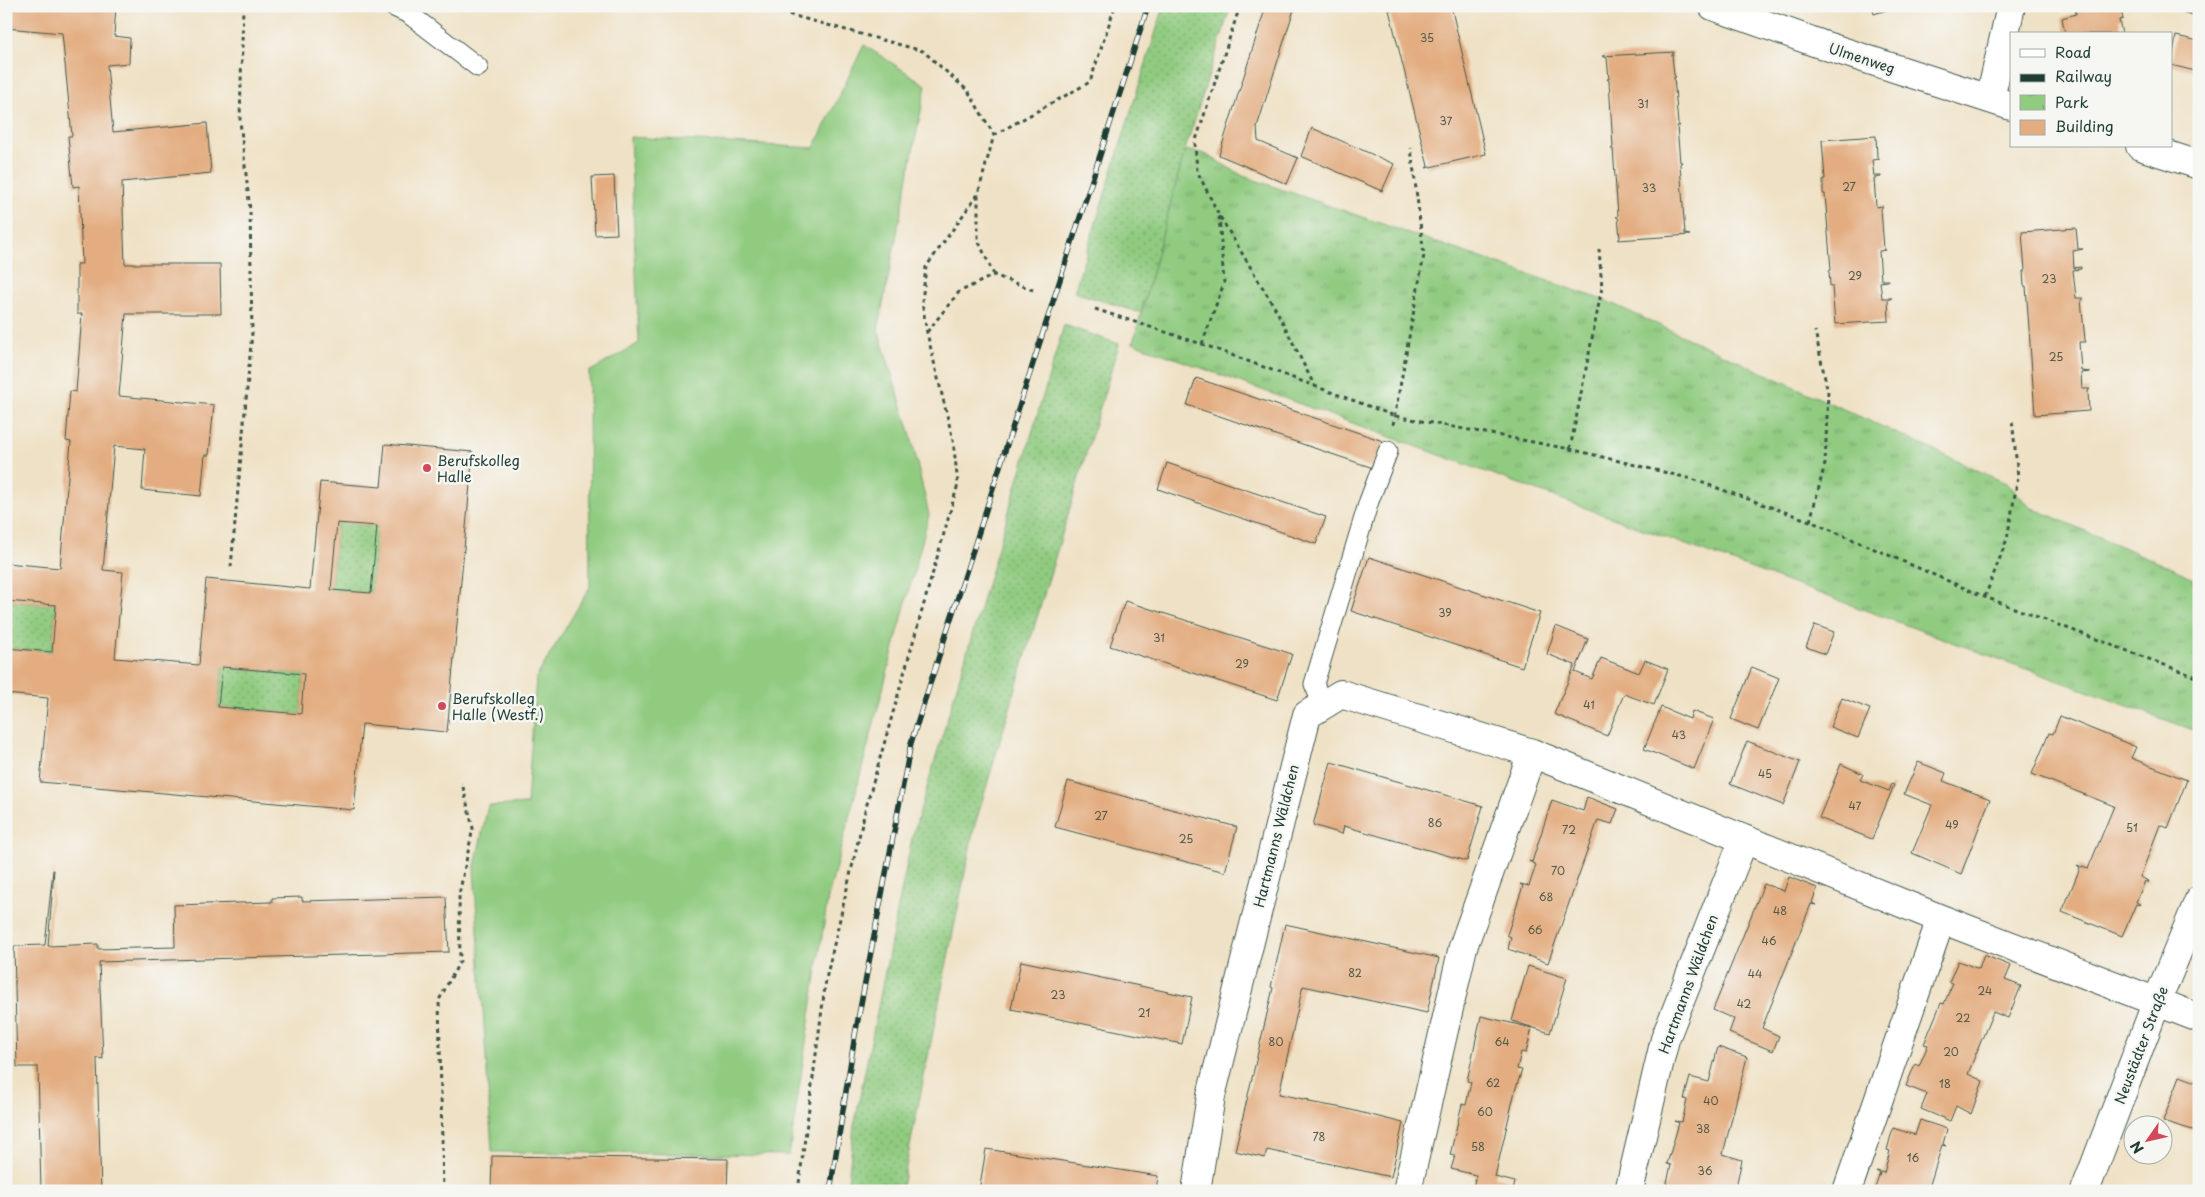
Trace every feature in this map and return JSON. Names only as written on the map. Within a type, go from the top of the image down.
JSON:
[{"type":"street","name":"Ulmenweg","points":[[1713,6],[1820,44],[2000,103]]},
{"type":"street","points":[[2000,103],[2011,6]]},
{"type":"street","points":[[2146,148],[2199,165]]},
{"type":"street","name":"Hartmanns Wäldchen","points":[[1196,1191],[1211,1096],[1306,715],[1341,694],[1532,753],[1941,919],[2199,1018]]},
{"type":"street","points":[[1407,1191],[1463,947],[1532,753]]},
{"type":"street","name":"Hartmanns Wäldchen","points":[[1629,1191],[1665,1039],[1744,839]]},
{"type":"street","name":"Neustädter Straße","points":[[2085,1191],[2157,1001],[2199,900]]},
{"type":"street","points":[[1847,1191],[1941,919]]},
{"type":"lane","points":[[392,6],[409,14],[478,67]]},
{"type":"lane","points":[[1323,705],[1314,684],[1369,501],[1388,450]]},
{"type":"path","points":[[231,567],[252,333],[250,210],[240,121],[243,6]]},
{"type":"path","points":[[758,6],[923,51],[968,91],[994,135],[978,194],[978,240],[994,274],[1033,290]]},
{"type":"path","points":[[994,135],[1090,82],[1115,6]]},
{"type":"path","points":[[1240,6],[1195,143],[1197,171],[1219,215],[1278,313],[1314,385]]},
{"type":"path","points":[[1395,416],[1424,254],[1411,148]]},
{"type":"path","points":[[798,1191],[826,979],[866,811],[958,484],[953,440],[927,333],[922,302],[926,267],[978,194]]},
{"type":"path","points":[[1202,344],[1224,283],[1219,215]]},
{"type":"path","points":[[1570,449],[1602,288],[1599,250]]},
{"type":"path","points":[[927,333],[959,292],[994,274]]},
{"type":"path","points":[[1095,309],[1202,344],[1395,416],[1570,449],[1692,479],[1810,521],[1985,597],[2199,678]]},
{"type":"path","points":[[1810,521],[1825,464],[1828,393],[1815,331]]},
{"type":"path","points":[[1985,597],[2008,539],[2018,477],[2012,419]]},
{"type":"path","points":[[443,1191],[439,1000],[460,961],[459,895],[472,828],[462,783]]},
{"type":"green space","points":[[1164,6],[1231,6],[1185,150],[1141,313],[1074,292]]},
{"type":"green space","points":[[864,45],[926,85],[878,330],[910,432],[929,515],[828,897],[789,1155],[492,1152],[474,870],[488,806],[527,804],[536,678],[590,587],[589,372],[639,343],[630,137],[814,148]]},
{"type":"green space","points":[[1185,150],[1205,154],[1243,176],[1606,301],[2008,484],[2030,507],[2199,580],[2199,732],[1133,343]]},
{"type":"green space","points":[[1064,325],[1119,344],[974,828],[901,1191],[847,1191],[854,1126],[912,838]]},
{"type":"green space","points":[[337,523],[377,526],[371,593],[331,590]]},
{"type":"green space","points":[[6,601],[56,605],[52,652],[6,648]]},
{"type":"green space","points":[[222,667],[304,674],[301,714],[218,707]]},
{"type":"building","name":"Berufskolleg Halle","points":[[6,6],[116,6],[114,36],[130,38],[129,63],[107,65],[113,132],[207,123],[211,173],[122,182],[125,264],[220,264],[221,314],[126,314],[119,396],[214,405],[209,455],[205,455],[201,496],[142,490],[145,449],[114,446],[103,570],[123,572],[115,658],[199,665],[206,579],[310,589],[320,482],[381,487],[385,444],[473,452],[447,732],[362,724],[354,810],[40,782],[48,698],[6,694],[6,648],[52,652],[56,605],[6,601],[6,563],[60,568],[71,442],[66,441],[70,391],[76,392],[82,314],[77,314],[77,264],[82,264],[79,186],[73,187],[68,136],[72,136],[62,33],[6,28]],"holes":[[[337,523],[377,526],[371,593],[331,590]],[[222,667],[304,674],[301,714],[218,707]]]},
{"type":"building","points":[[1266,6],[1295,6],[1257,127],[1258,141],[1298,158],[1287,184],[1219,155]]},
{"type":"building","points":[[1390,6],[1451,6],[1486,154],[1426,168],[1428,166],[1389,10],[1391,10]]},
{"type":"building","points":[[1872,6],[1896,6],[1896,7],[1874,14]]},
{"type":"building","points":[[2074,6],[2120,6],[2123,19],[2119,20],[2122,32],[2065,32],[2062,18],[2076,14]]},
{"type":"building","points":[[2184,6],[2199,6],[2199,17],[2183,12]]},
{"type":"building","points":[[2176,36],[2199,41],[2199,72],[2172,65]]},
{"type":"building","points":[[1674,52],[1672,54],[1674,75],[1676,77],[1674,77],[1678,124],[1680,126],[1677,126],[1680,162],[1682,162],[1680,164],[1685,234],[1690,235],[1618,240],[1620,238],[1618,217],[1616,217],[1618,215],[1613,149],[1611,149],[1613,147],[1609,81],[1607,79],[1609,79],[1607,58],[1602,56]]},
{"type":"building","points":[[1312,128],[1394,164],[1382,191],[1301,156]]},
{"type":"building","points":[[1876,136],[1877,157],[1880,159],[1872,160],[1874,176],[1881,177],[1874,178],[1876,207],[1883,206],[1881,209],[1884,249],[1886,250],[1879,251],[1881,280],[1888,280],[1880,282],[1882,298],[1892,298],[1888,300],[1889,321],[1835,324],[1832,286],[1830,286],[1829,271],[1831,270],[1825,194],[1823,194],[1823,179],[1825,179],[1822,140]]},
{"type":"building","points":[[614,176],[617,234],[595,235],[592,177]]},
{"type":"building","points":[[2076,228],[2078,249],[2083,249],[2073,251],[2074,268],[2081,267],[2081,269],[2073,270],[2076,298],[2083,298],[2081,300],[2086,342],[2079,342],[2081,371],[2090,372],[2081,373],[2082,389],[2090,389],[2088,391],[2089,411],[2035,415],[2026,286],[2024,286],[2023,271],[2025,271],[2022,232]]},
{"type":"building","points":[[1196,378],[1383,441],[1373,468],[1187,405]]},
{"type":"building","points":[[1167,463],[1326,517],[1316,544],[1158,489]]},
{"type":"building","points":[[1369,557],[1540,613],[1522,667],[1351,611]]},
{"type":"building","points":[[1125,601],[1292,654],[1277,700],[1110,646]]},
{"type":"building","points":[[1815,625],[1834,632],[1825,654],[1806,647]]},
{"type":"building","points":[[1556,626],[1588,639],[1575,672],[1592,679],[1601,658],[1639,673],[1645,660],[1668,669],[1654,705],[1624,694],[1607,736],[1554,714],[1575,665],[1547,654]]},
{"type":"building","points":[[1752,667],[1779,678],[1758,730],[1731,719]]},
{"type":"building","points":[[1842,698],[1870,709],[1858,738],[1830,727]]},
{"type":"building","points":[[1661,707],[1690,719],[1692,711],[1714,719],[1694,769],[1644,749]]},
{"type":"building","points":[[2060,716],[2136,747],[2131,758],[2187,780],[2168,828],[2160,825],[2140,877],[2149,881],[2148,883],[2145,881],[2136,902],[2140,904],[2136,904],[2122,936],[2062,912],[2080,868],[2077,865],[2088,869],[2114,806],[2032,774],[2049,733],[2053,734]]},
{"type":"building","points":[[1747,741],[1800,762],[1783,805],[1730,784]]},
{"type":"building","points":[[1331,762],[1483,806],[1467,861],[1344,826],[1342,834],[1313,825]]},
{"type":"building","points":[[1918,762],[1946,773],[1943,781],[1990,799],[1961,874],[1912,853],[1932,805],[1904,794]]},
{"type":"building","points":[[1841,764],[1863,774],[1860,780],[1889,791],[1892,784],[1894,785],[1872,839],[1819,818]]},
{"type":"building","points":[[1068,781],[1237,827],[1225,872],[1055,827]]},
{"type":"building","points":[[1587,797],[1618,809],[1612,824],[1598,820],[1548,963],[1508,949],[1511,937],[1507,935],[1523,886],[1520,884],[1529,886],[1536,865],[1529,861],[1532,862],[1552,800],[1583,811]]},
{"type":"building","points":[[53,870],[48,946],[98,944],[98,949],[175,947],[174,905],[272,902],[272,898],[302,897],[302,901],[446,897],[449,952],[99,962],[103,1059],[97,1058],[101,1191],[41,1191],[38,1067],[17,1067],[14,946],[45,945]]},
{"type":"building","points":[[1789,877],[1817,888],[1812,903],[1816,905],[1811,904],[1762,1028],[1779,1036],[1773,1051],[1729,1033],[1734,1019],[1713,1010],[1764,884],[1784,891]]},
{"type":"building","points":[[1285,924],[1439,958],[1427,1013],[1303,986],[1279,1094],[1308,1099],[1309,1102],[1343,1108],[1403,1123],[1391,1177],[1267,1150],[1265,1158],[1235,1151],[1273,988],[1271,987]]},
{"type":"building","points":[[1984,955],[2011,966],[2005,980],[2021,986],[2008,1018],[1993,1012],[1973,1061],[1968,1074],[1983,1081],[1971,1114],[1956,1106],[1950,1121],[1921,1109],[1927,1094],[1906,1086],[1915,1064],[1919,1066],[1928,1045],[1924,1044],[1941,1003],[1944,1004],[1953,983],[1949,982],[1958,961],[1979,969]]},
{"type":"building","points":[[1021,961],[1192,997],[1182,1044],[1011,1009]]},
{"type":"building","points":[[1528,966],[1567,978],[1550,1033],[1512,1021]]},
{"type":"building","points":[[1481,1016],[1532,1028],[1526,1053],[1521,1052],[1517,1069],[1522,1070],[1515,1091],[1495,1177],[1515,1182],[1513,1191],[1472,1191],[1476,1175],[1451,1169],[1455,1156],[1450,1155],[1462,1104],[1466,1105],[1471,1082],[1467,1081]]},
{"type":"building","points":[[1718,1047],[1747,1057],[1723,1154],[1742,1160],[1735,1191],[1715,1188],[1714,1191],[1661,1191],[1662,1188],[1658,1186],[1666,1187],[1671,1165],[1667,1164],[1679,1123],[1675,1121],[1682,1122],[1687,1100],[1684,1099],[1690,1077],[1709,1082]]},
{"type":"building","points":[[2180,1076],[2199,1083],[2199,1132],[2172,1124],[2172,1114],[2166,1114]]},
{"type":"building","points":[[1920,1120],[1947,1129],[1943,1144],[1946,1146],[1942,1145],[1928,1191],[1874,1191],[1880,1173],[1876,1171],[1884,1173],[1890,1151],[1887,1150],[1893,1128],[1915,1135]]},
{"type":"building","points":[[986,1149],[1158,1176],[1156,1191],[979,1191]]},
{"type":"building","points":[[492,1156],[728,1159],[727,1191],[491,1191]]},
{"type":"railway","points":[[830,1191],[855,1035],[911,743],[1148,6]]},
{"type":"place","name":"Berufskolleg Halle","points":[[427,468]]},
{"type":"place","name":"Berufskolleg Halle (Westf.)","points":[[442,706]]}]
